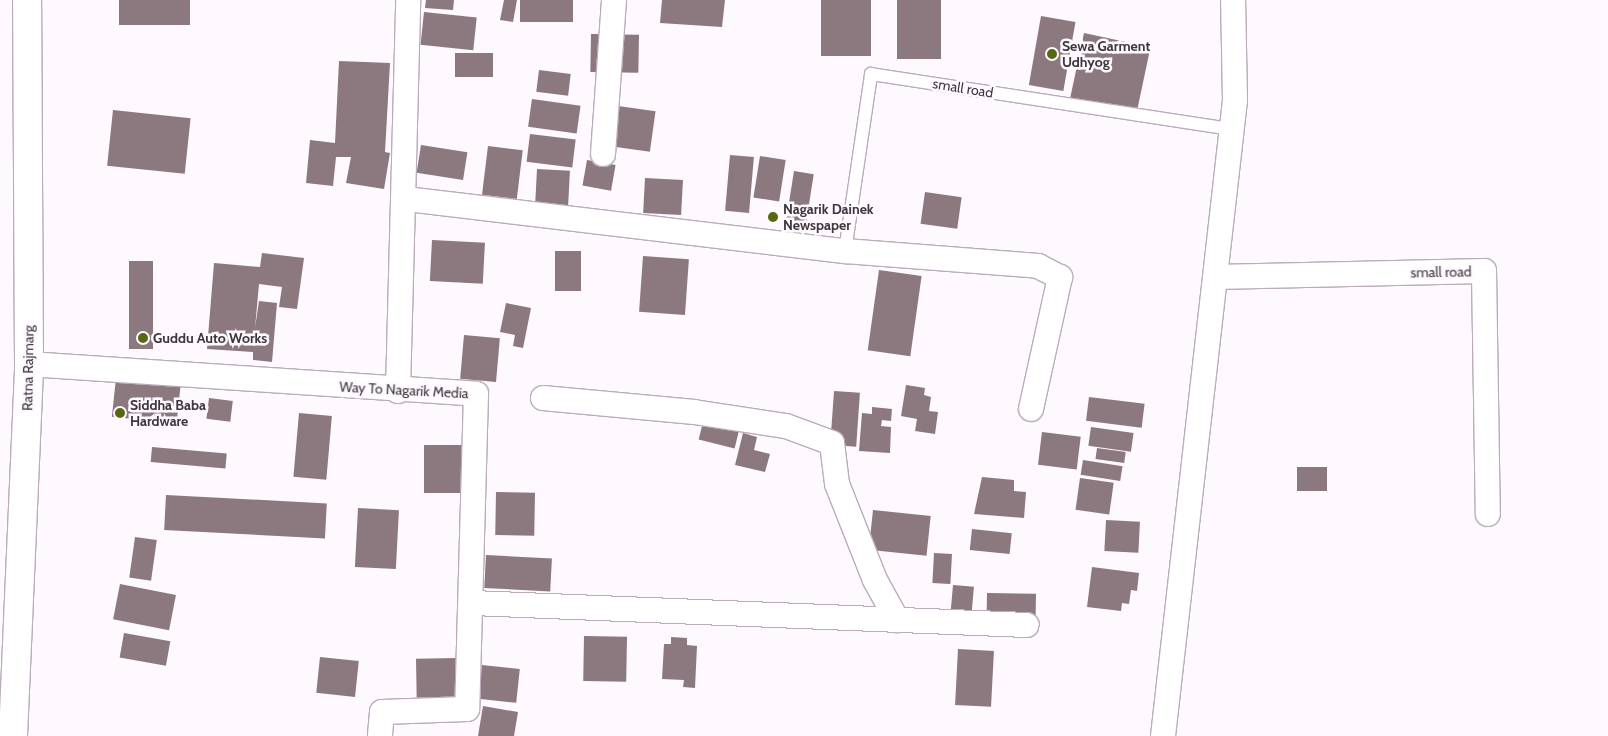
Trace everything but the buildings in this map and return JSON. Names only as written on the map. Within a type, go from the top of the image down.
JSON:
[{"type":"highway","name":"Ratna Rajmarg","points":[[13,736],[29,364],[27,0]]},
{"type":"street","points":[[398,391],[407,199],[408,0]]},
{"type":"street","points":[[603,154],[614,0]]},
{"type":"street","points":[[1163,736],[1232,129],[1233,0]]},
{"type":"street","points":[[407,199],[845,251],[1038,266],[1060,277],[1031,409]]},
{"type":"street","name":"small road","points":[[1216,277],[1484,271],[1488,514]]},
{"type":"street","name":"Way To Nagarik Media","points":[[29,364],[398,391],[476,394],[472,603],[467,709],[382,712],[380,736]]},
{"type":"street","points":[[543,398],[694,412],[786,426],[832,442],[837,484],[875,580],[897,620]]},
{"type":"street","points":[[472,603],[1027,625]]},
{"type":"lane","name":"small road","points":[[845,251],[870,74],[1232,129]]},
{"type":"place","name":"Sewa Garment Udhyog","points":[[1052,54]]},
{"type":"place","name":"Nagarik Dainek Newspaper","points":[[773,217]]},
{"type":"place","name":"Guddu Auto Works","points":[[143,338]]},
{"type":"place","name":"Siddha Baba Hardware","points":[[120,413]]}]
